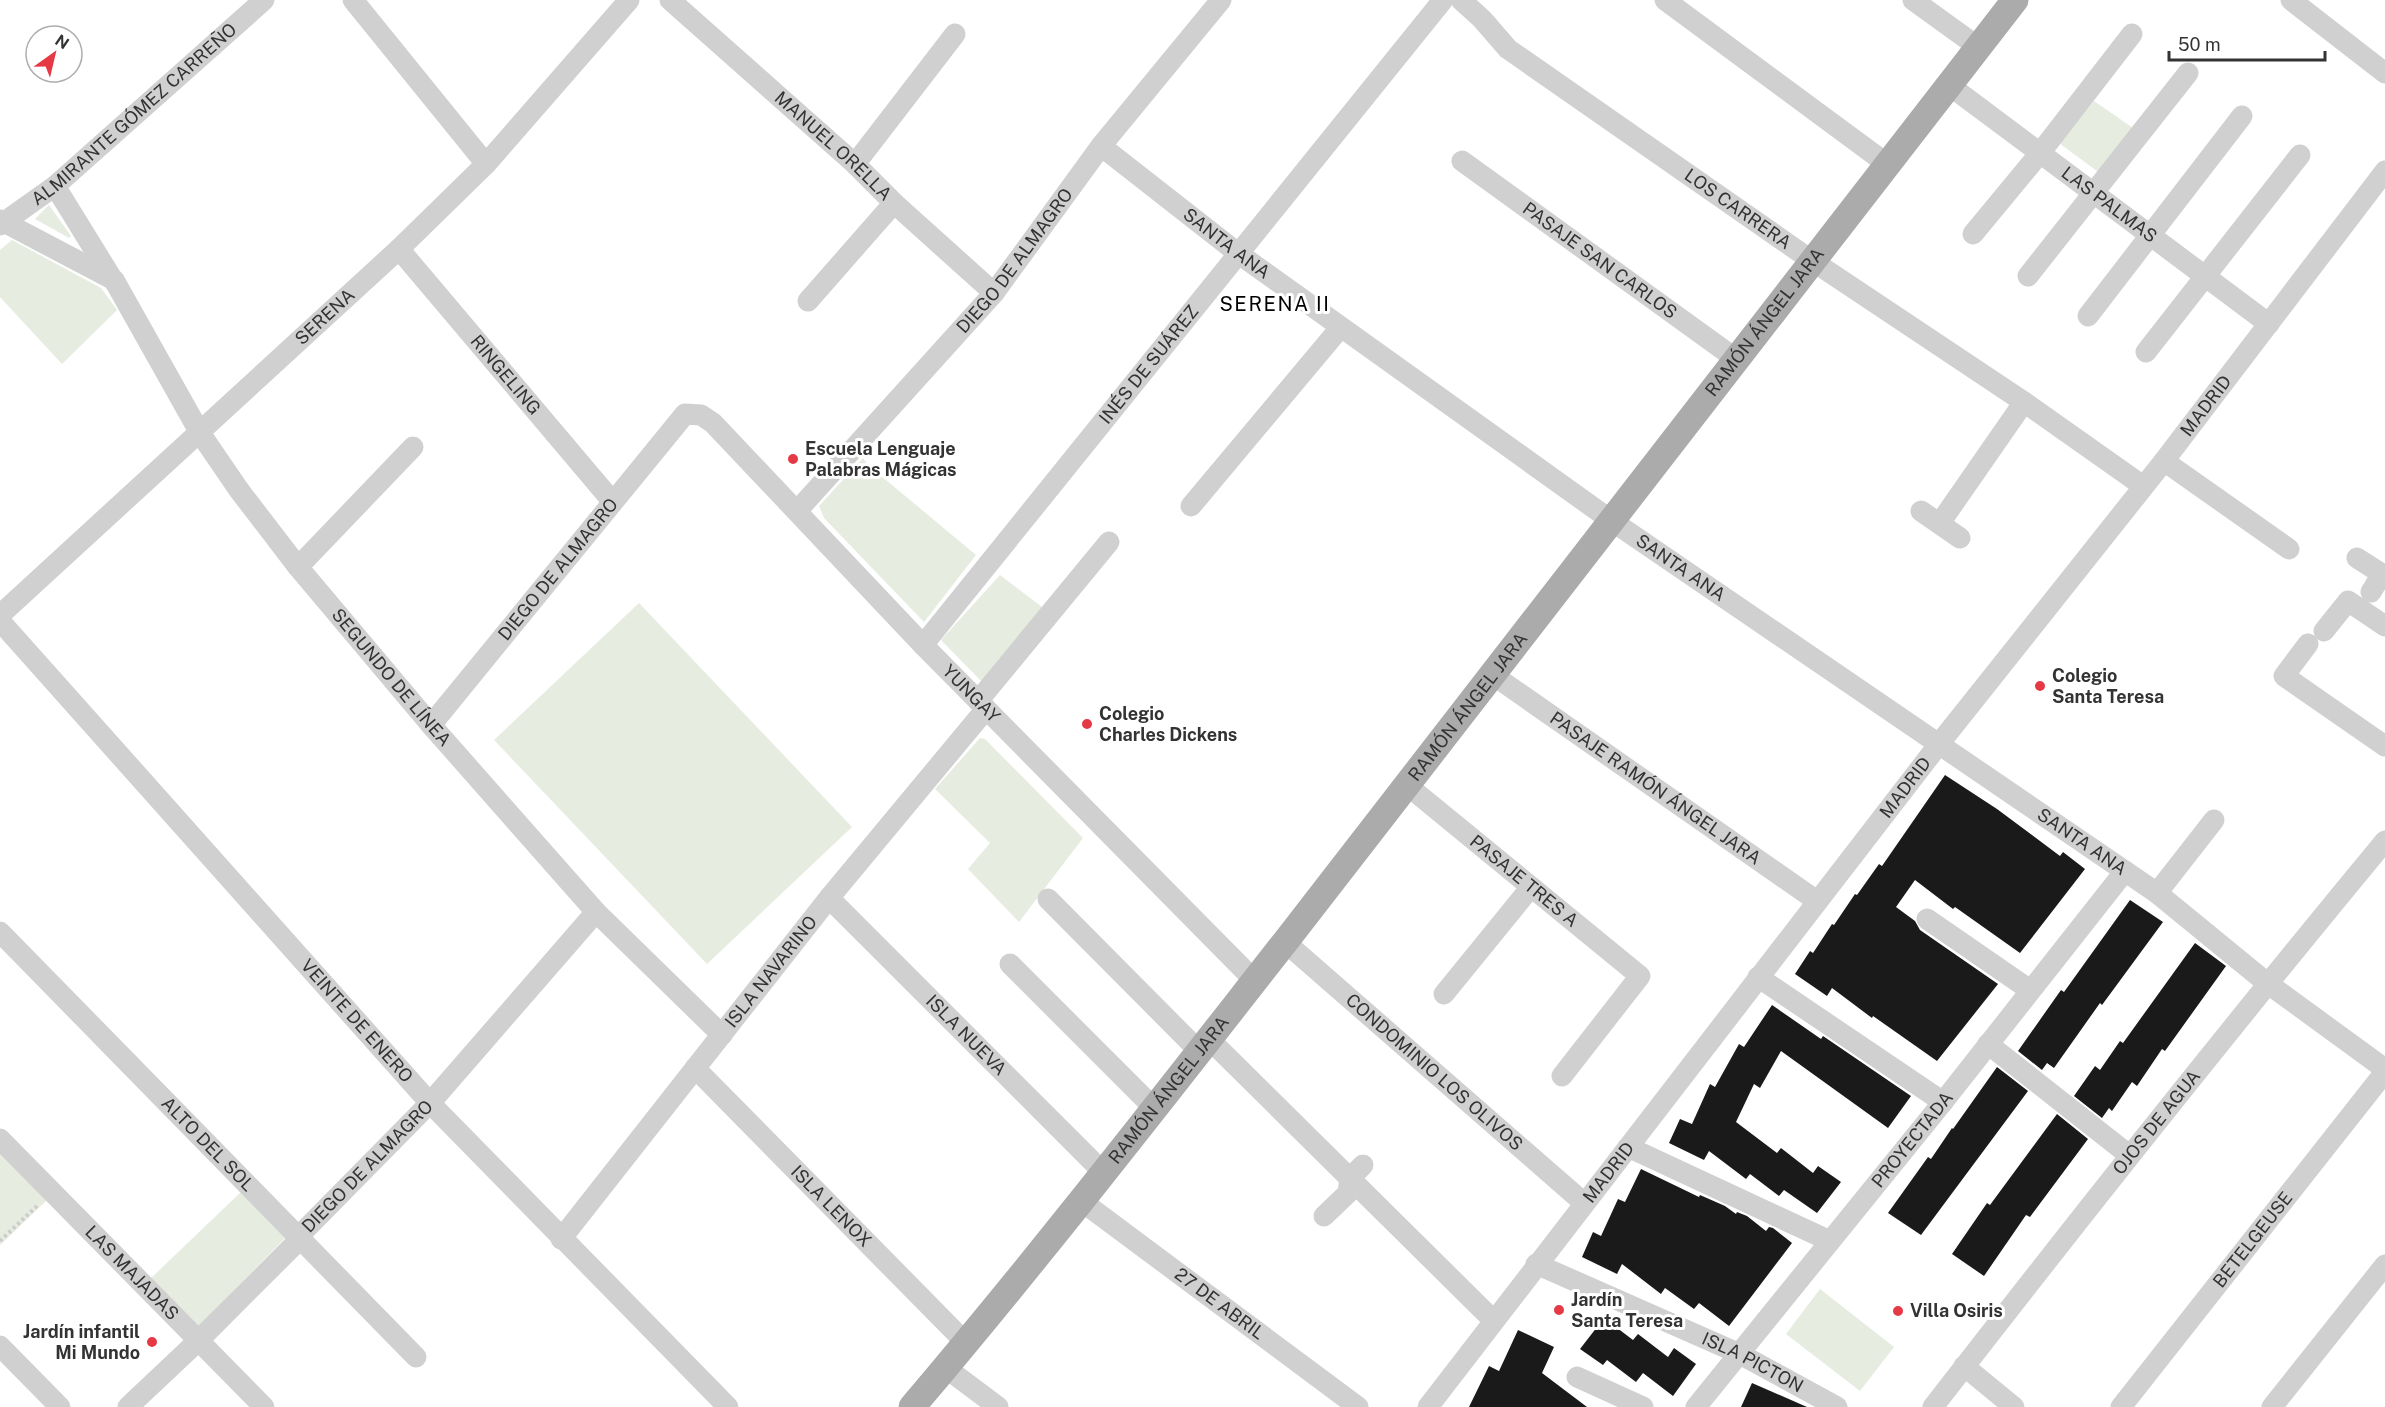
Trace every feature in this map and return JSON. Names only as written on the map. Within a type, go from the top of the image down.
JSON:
[{"type":"main road","name":"RAMÓN ÁNGEL JARA","points":[[912,1407],[1103,1172],[1408,786],[1811,260],[2015,0]]},
{"type":"street","name":"ALMIRANTE GÓMEZ CARREÑO","points":[[1,222],[55,186],[264,0]]},
{"type":"street","points":[[353,0],[486,164]]},
{"type":"street","name":"SERENA","points":[[0,615],[399,249],[486,164],[629,0]]},
{"type":"street","name":"MANUEL ORELLA","points":[[670,0],[855,164],[894,203],[994,293]]},
{"type":"street","name":"DIEGO DE ALMAGRO","points":[[797,511],[994,293],[1101,146],[1221,0]]},
{"type":"street","name":"INÉS DE SUÁREZ","points":[[923,645],[1443,0]]},
{"type":"street","name":"LOS CARRERA","points":[[1461,0],[1482,19],[1508,49],[1811,260],[2024,402],[2143,486]]},
{"type":"street","points":[[1665,0],[1887,164]]},
{"type":"street","points":[[1913,0],[1978,47]]},
{"type":"street","points":[[2291,0],[2385,73]]},
{"type":"street","points":[[855,164],[955,34]]},
{"type":"street","points":[[1973,234],[2040,153],[2132,34]]},
{"type":"street","points":[[2028,276],[2188,73]]},
{"type":"street","name":"LAS PALMAS","points":[[1949,85],[2269,324]]},
{"type":"street","points":[[2088,316],[2242,116]]},
{"type":"street","name":"SANTA ANA","points":[[1101,146],[1239,254],[1612,521],[2157,893],[2267,983],[2385,1071]]},
{"type":"street","points":[[2146,352],[2300,155]]},
{"type":"street","name":"PASAJE SAN CARLOS","points":[[1462,160],[1736,359]]},
{"type":"street","name":"MADRID","points":[[1428,1407],[1939,744],[2164,461],[2385,171]]},
{"type":"street","name":"SEGUNDO DE LÍNEA","points":[[55,186],[114,280],[200,433],[238,490],[298,567],[430,725],[596,912],[722,1035]]},
{"type":"street","points":[[808,302],[894,203]]},
{"type":"street","points":[[1,222],[114,280]]},
{"type":"street","name":"RINGELING","points":[[399,249],[612,501]]},
{"type":"street","points":[[1191,506],[1340,328]]},
{"type":"street","points":[[1940,523],[2024,402]]},
{"type":"street","name":"DIEGO DE ALMAGRO","points":[[430,725],[685,414]]},
{"type":"street","name":"YUNGAY","points":[[685,414],[701,415],[713,423],[923,645],[1255,981]]},
{"type":"street","points":[[298,567],[413,447]]},
{"type":"street","points":[[2164,461],[2289,549]]},
{"type":"street","points":[[1921,511],[1960,538]]},
{"type":"street","name":"ISLA NAVARINO","points":[[561,1239],[1109,542]]},
{"type":"street","points":[[2357,558],[2382,574],[2372,601],[2385,626]]},
{"type":"street","points":[[2372,601],[2348,601],[2284,676],[2385,746]]},
{"type":"street","name":"VEINTE DE ENERO","points":[[0,621],[430,1103],[728,1407]]},
{"type":"street","name":"PASAJE RAMÓN ÁNGEL JARA","points":[[1492,675],[1817,901]]},
{"type":"street","name":"PASAJE TRES A","points":[[1408,786],[1640,976],[1562,1076]]},
{"type":"street","points":[[2157,893],[2214,820]]},
{"type":"street","name":"OJOS DE AGUA","points":[[1933,1407],[2129,1155],[2385,841]]},
{"type":"street","name":"PROYECTADA","points":[[1696,1407],[1943,1102],[2125,871]]},
{"type":"street","points":[[1444,994],[1531,887]]},
{"type":"street","name":"ISLA NUEVA","points":[[829,898],[1103,1172]]},
{"type":"street","points":[[1048,899],[1204,1045],[1356,1171],[1493,1320]]},
{"type":"street","name":"DIEGO DE ALMAGRO","points":[[128,1407],[294,1245],[298,1237],[430,1103],[596,912]]},
{"type":"street","points":[[1927,919],[2030,990]]},
{"type":"street","name":"ALTO DEL SOL","points":[[0,932],[416,1357]]},
{"type":"street","name":"CONDOMINIO LOS OLIVOS","points":[[1285,942],[1584,1203]]},
{"type":"street","points":[[1010,964],[1154,1108]]},
{"type":"street","points":[[1758,977],[1943,1102]]},
{"type":"street","points":[[1988,1044],[2129,1155]]},
{"type":"street","name":"ISLA LENOX","points":[[695,1068],[966,1343]]},
{"type":"street","name":"BETELGEUSE","points":[[2121,1407],[2385,1071]]},
{"type":"street","name":"LAS MAJADAS","points":[[0,1139],[264,1407]]},
{"type":"street","points":[[1628,1147],[1830,1241]]},
{"type":"street","points":[[1324,1216],[1348,1193],[1356,1171]]},
{"type":"street","name":"27 DE ABRIL","points":[[1080,1200],[1358,1407]]},
{"type":"street","name":"ISLA PICTON","points":[[1536,1264],[1740,1354],[1837,1407]]},
{"type":"street","points":[[2272,1407],[2385,1265]]},
{"type":"street","points":[[0,1346],[60,1407]]},
{"type":"street","points":[[1964,1366],[2013,1407]]},
{"type":"street","points":[[946,1368],[998,1407]]},
{"type":"street","points":[[1577,1377],[1643,1407]]},
{"type":"path","points":[[0,1241],[52,1191]]},
{"type":"shaded area","points":[[2094,101],[2133,128],[2101,174],[2059,143]]},
{"type":"shaded area","points":[[49,205],[71,236],[69,238],[35,219]]},
{"type":"shaded area","points":[[12,240],[101,288],[117,310],[62,364],[0,297],[0,250]]},
{"type":"shaded area","points":[[863,458],[868,465],[976,555],[924,622],[824,518],[819,506]]},
{"type":"shaded area","points":[[1000,575],[1042,607],[983,683],[941,640]]},
{"type":"shaded area","points":[[639,603],[852,827],[707,964],[494,740]]},
{"type":"shaded area","points":[[980,738],[985,739],[1083,838],[1019,922],[968,869],[990,843],[935,789]]},
{"type":"shaded area","points":[[0,1149],[48,1199],[0,1245]]},
{"type":"shaded area","points":[[241,1192],[286,1237],[196,1329],[149,1280]]},
{"type":"shaded area","points":[[1820,1289],[1894,1347],[1860,1391],[1786,1334]]},
{"type":"building","points":[[1945,775],[1997,809],[2060,856],[2063,852],[2085,869],[2020,953],[1955,907],[1953,909],[1915,880],[1896,907],[1915,921],[1920,930],[1998,984],[1937,1061],[1832,988],[1827,996],[1795,974],[1810,951],[1813,953],[1832,924],[1834,925],[1879,864],[1882,866]]},
{"type":"building","points":[[2130,900],[2163,922],[2102,1005],[2100,1003],[2054,1068],[2047,1063],[2042,1070],[2018,1051],[2061,990],[2064,992]]},
{"type":"building","points":[[2195,943],[2226,966],[2165,1051],[2162,1049],[2137,1086],[2132,1082],[2112,1111],[2109,1108],[2102,1118],[2074,1096],[2095,1066],[2100,1070],[2120,1041],[2123,1043]]},
{"type":"building","points":[[1772,1005],[1821,1039],[1823,1036],[1911,1096],[1888,1128],[1781,1051],[1760,1088],[1754,1084],[1736,1122],[1777,1153],[1781,1148],[1813,1173],[1818,1166],[1841,1182],[1817,1213],[1784,1190],[1779,1196],[1750,1174],[1746,1179],[1709,1151],[1704,1160],[1669,1143],[1680,1119],[1692,1124],[1710,1084],[1715,1087],[1739,1044],[1744,1047]]},
{"type":"building","points":[[1997,1067],[2028,1091],[1921,1235],[1888,1213],[1928,1157],[1931,1159]]},
{"type":"building","points":[[2057,1114],[2088,1139],[2030,1217],[2026,1215],[1984,1276],[1952,1254],[1987,1203],[1990,1205]]},
{"type":"building","points":[[1641,1169],[1699,1197],[1700,1195],[1725,1206],[1736,1214],[1737,1212],[1747,1216],[1766,1231],[1769,1227],[1773,1228],[1792,1243],[1729,1326],[1699,1303],[1694,1309],[1665,1288],[1661,1294],[1622,1264],[1617,1274],[1582,1257],[1593,1232],[1601,1236],[1618,1199],[1625,1202]]},
{"type":"building","points":[[1604,1318],[1633,1340],[1638,1334],[1668,1357],[1674,1348],[1696,1364],[1673,1396],[1643,1373],[1636,1382],[1607,1360],[1603,1365],[1580,1349]]},
{"type":"building","points":[[1518,1330],[1554,1347],[1542,1373],[1587,1407],[1469,1407],[1489,1366],[1499,1371]]},
{"type":"building","points":[[1752,1383],[1807,1407],[1741,1407]]},
{"type":"place","name":"Escuela Lenguaje Palabras Mágicas","points":[[793,459]]},
{"type":"place","name":"Colegio Santa Teresa","points":[[2040,686]]},
{"type":"place","name":"Colegio Charles Dickens","points":[[1087,724]]},
{"type":"place","name":"Jardín Santa Teresa","points":[[1559,1310]]},
{"type":"place","name":"Villa Osiris","points":[[1898,1311]]},
{"type":"place","name":"Jardín infantil Mi Mundo","points":[[152,1342]]},
{"type":"district","name":"SERENA II","points":[[1275,304]]}]
